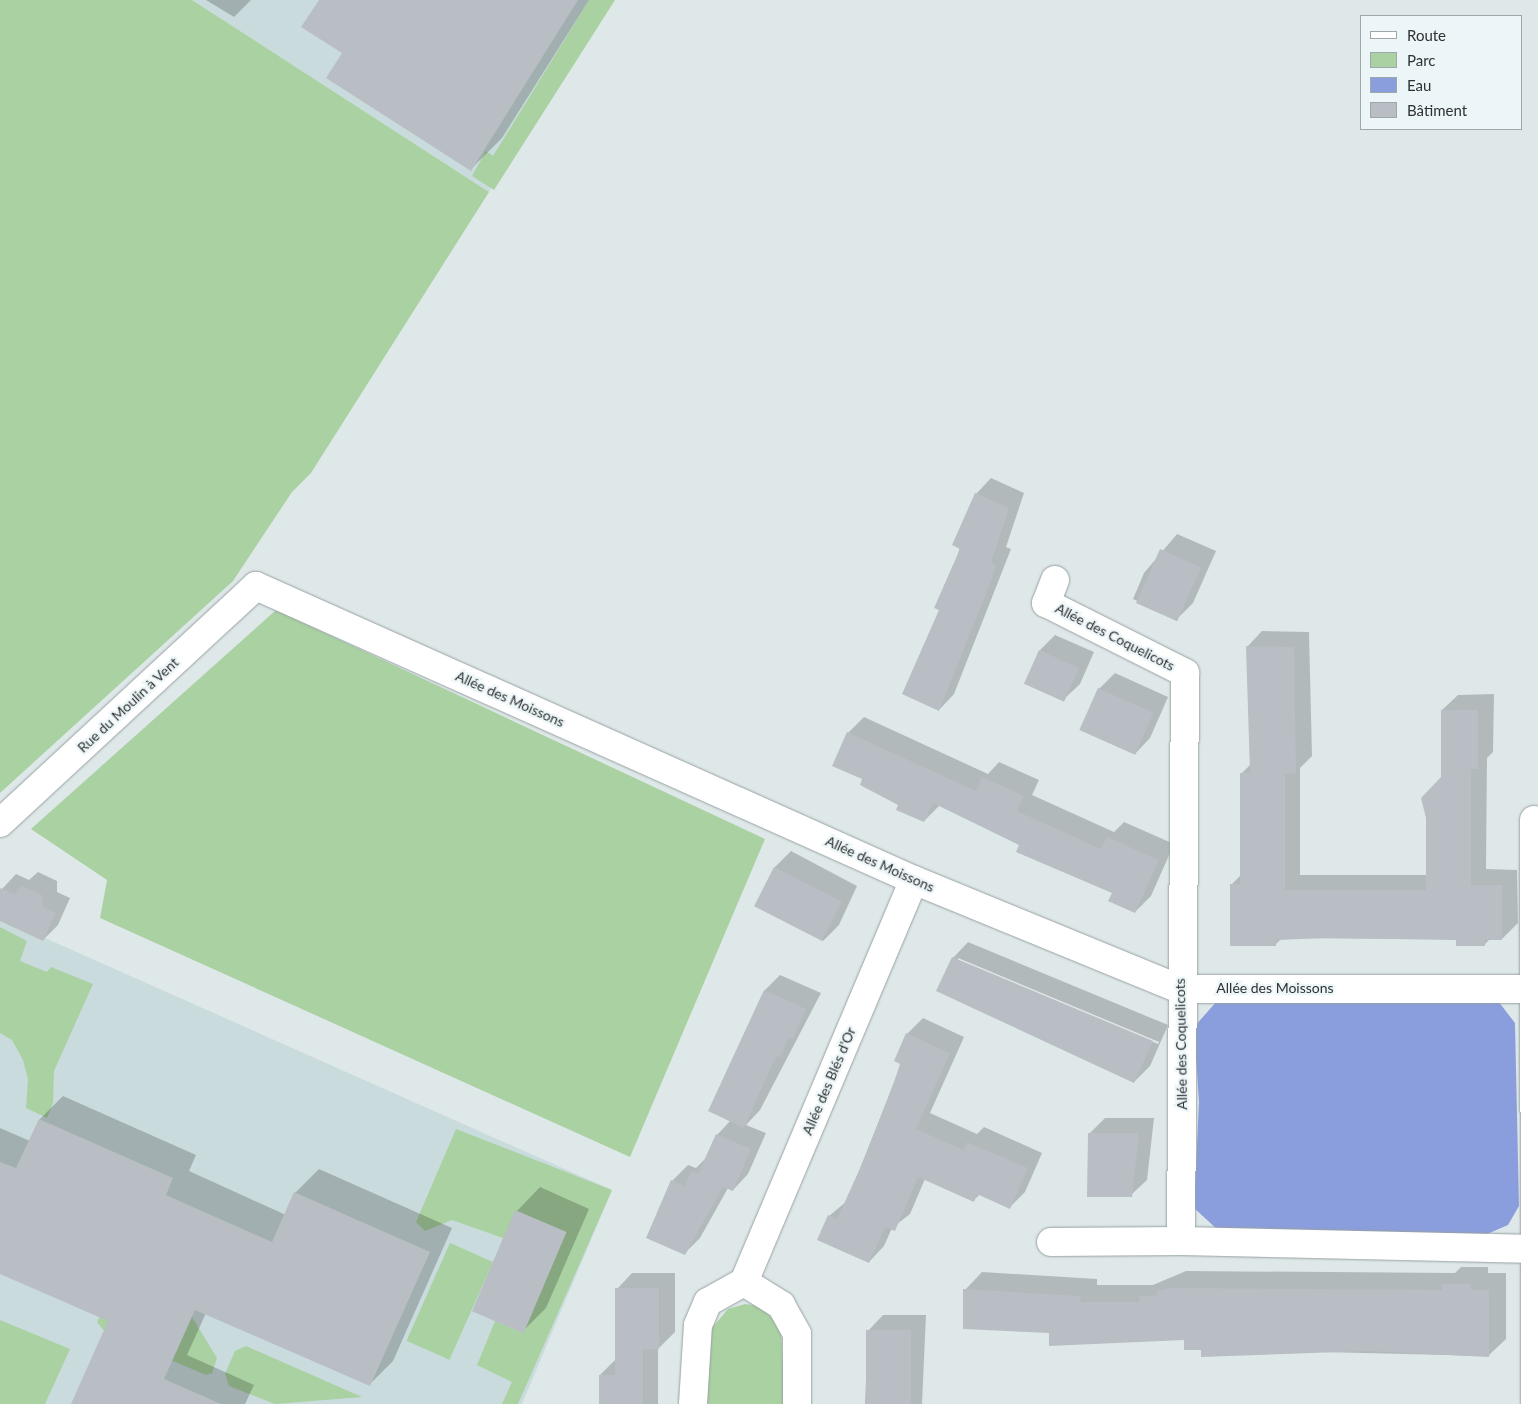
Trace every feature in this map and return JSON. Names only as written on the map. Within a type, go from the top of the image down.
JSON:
[{"type":"street","name":"Allée des Coquelicots","points":[[1055,580],[1046,603],[1185,673],[1180,989],[1181,1241]]},
{"type":"street","name":"Allée des Moissons","points":[[256,586],[842,846],[914,880],[1180,989],[1537,989]]},
{"type":"street","name":"Rue du Moulin à Vent","points":[[0,823],[256,586]]},
{"type":"street","points":[[1534,820],[1537,989],[1535,1404]]},
{"type":"street","name":"Allée des Blés d'Or","points":[[744,1282],[914,880]]},
{"type":"street","points":[[1051,1242],[1181,1241],[1536,1249]]},
{"type":"street","points":[[694,1404],[698,1325],[708,1302],[744,1282],[781,1305],[797,1334],[797,1404]]},
{"type":"shaded area","points":[[192,0],[613,0],[489,192]]},
{"type":"shaded area","points":[[0,918],[612,1190],[522,1404],[0,1404]]},
{"type":"green space","points":[[0,0],[192,0],[489,192],[311,473],[292,492],[233,581],[0,793]]},
{"type":"green space","points":[[589,0],[615,0],[494,190],[472,176],[486,151],[493,156]]},
{"type":"green space","points":[[276,610],[765,839],[630,1157],[100,918],[107,880],[31,829]]},
{"type":"green space","points":[[0,927],[27,941],[20,961],[47,972],[51,967],[93,984],[54,1071],[53,1103],[47,1118],[26,1108],[28,1079],[23,1060],[12,1040],[0,1033]]},
{"type":"green space","points":[[456,1129],[612,1190],[518,1404],[502,1404],[512,1382],[477,1365],[495,1321],[523,1333],[566,1232],[503,1238],[452,1220],[425,1231],[416,1222]]},
{"type":"green space","points":[[450,1243],[493,1262],[449,1360],[406,1341]]},
{"type":"green space","points":[[115,1287],[192,1317],[217,1358],[212,1373],[206,1375],[105,1332],[97,1322]]},
{"type":"green space","points":[[745,1304],[760,1306],[781,1328],[785,1404],[706,1404],[707,1334],[728,1309]]},
{"type":"green space","points":[[0,1320],[70,1349],[45,1404],[0,1404]]},
{"type":"green space","points":[[246,1346],[362,1397],[275,1404],[229,1386],[225,1374],[235,1351]]},
{"type":"water","points":[[1495,997],[1515,1023],[1519,1206],[1508,1225],[1487,1234],[1219,1231],[1194,1208],[1199,1102],[1194,1027],[1217,1001]]},
{"type":"building","points":[[319,0],[578,0],[471,171],[326,78],[342,53],[301,27]]},
{"type":"building","points":[[975,493],[1009,508],[991,562],[996,565],[992,579],[939,711],[902,694],[939,610],[934,608],[960,549],[952,545]]},
{"type":"building","points":[[1160,549],[1201,567],[1177,621],[1136,603]]},
{"type":"building","points":[[1246,646],[1294,647],[1296,773],[1285,774],[1285,890],[1426,890],[1426,818],[1421,798],[1441,777],[1441,710],[1478,710],[1478,769],[1471,769],[1471,885],[1502,885],[1502,940],[1485,940],[1485,946],[1456,946],[1456,940],[1326,938],[1276,940],[1276,946],[1230,946],[1230,884],[1240,884],[1240,773],[1250,773]]},
{"type":"building","points":[[1039,650],[1079,668],[1064,702],[1024,684]]},
{"type":"building","points":[[1098,688],[1154,713],[1135,755],[1079,730]]},
{"type":"building","points":[[847,732],[976,791],[982,777],[1024,796],[1017,811],[1101,849],[1107,837],[1159,860],[1135,913],[1108,901],[1112,893],[1016,852],[1019,845],[933,803],[924,822],[896,810],[898,805],[860,785],[862,779],[832,766]]},
{"type":"building","points":[[774,867],[842,902],[822,941],[754,906]]},
{"type":"building","points":[[22,886],[42,895],[43,907],[56,913],[43,941],[0,921],[0,888],[14,894]]},
{"type":"building","points":[[952,957],[1153,1041],[1134,1083],[936,991]]},
{"type":"building","points":[[764,990],[806,1009],[793,1039],[789,1037],[780,1058],[776,1056],[744,1128],[708,1111]]},
{"type":"building","points":[[906,1033],[950,1053],[916,1129],[964,1150],[967,1142],[1028,1168],[1010,1209],[977,1194],[974,1202],[918,1177],[895,1231],[885,1227],[869,1263],[817,1240],[828,1215],[837,1219],[863,1162],[900,1064],[894,1061]]},
{"type":"building","points":[[39,1119],[173,1178],[166,1195],[272,1242],[294,1192],[430,1252],[370,1386],[195,1310],[164,1379],[221,1404],[71,1404],[108,1321],[0,1274],[0,1162],[16,1168]]},
{"type":"building","points":[[1088,1133],[1139,1133],[1132,1197],[1087,1197]]},
{"type":"building","points":[[716,1134],[751,1149],[733,1191],[723,1187],[685,1255],[646,1238],[671,1180],[685,1186],[691,1171],[698,1174]]},
{"type":"building","points":[[515,1210],[567,1232],[524,1333],[472,1311]]},
{"type":"building","points":[[1442,1284],[1471,1284],[1471,1290],[1489,1290],[1489,1357],[1367,1351],[1201,1357],[1201,1350],[1184,1350],[1184,1340],[1049,1346],[1049,1333],[963,1329],[963,1289],[1081,1296],[1080,1302],[1139,1302],[1139,1296],[1157,1296],[1157,1291],[1168,1288],[1442,1290]]},
{"type":"building","points":[[615,1288],[659,1288],[659,1349],[643,1349],[643,1404],[599,1404],[599,1375],[615,1375]]},
{"type":"building","points":[[866,1330],[911,1330],[911,1404],[866,1404]]}]
